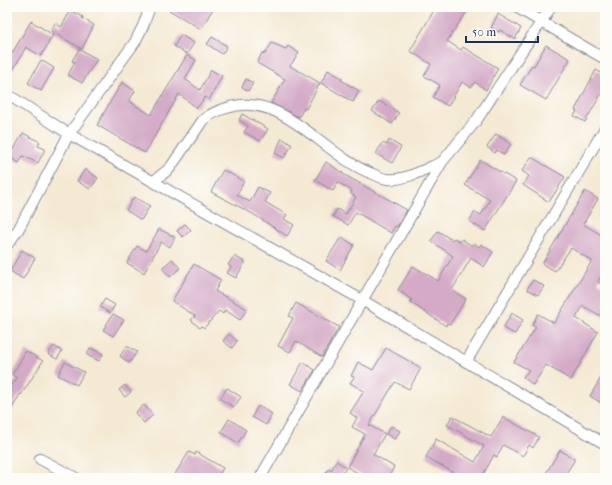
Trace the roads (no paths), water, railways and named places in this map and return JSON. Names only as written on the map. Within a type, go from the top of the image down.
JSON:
[{"type":"street","points":[[7,245],[18,230],[69,134],[135,42],[150,7]]},
{"type":"street","points":[[516,7],[605,60]]},
{"type":"street","points":[[260,478],[442,162],[476,120],[551,7]]},
{"type":"street","points":[[7,94],[69,134],[362,300],[605,444]]},
{"type":"street","points":[[154,181],[170,168],[203,120],[209,115],[239,104],[256,105],[282,114],[326,144],[348,163],[363,171],[387,179],[409,175],[442,162]]},
{"type":"street","points":[[466,362],[605,128]]},
{"type":"street","points":[[40,460],[76,478]]}]
